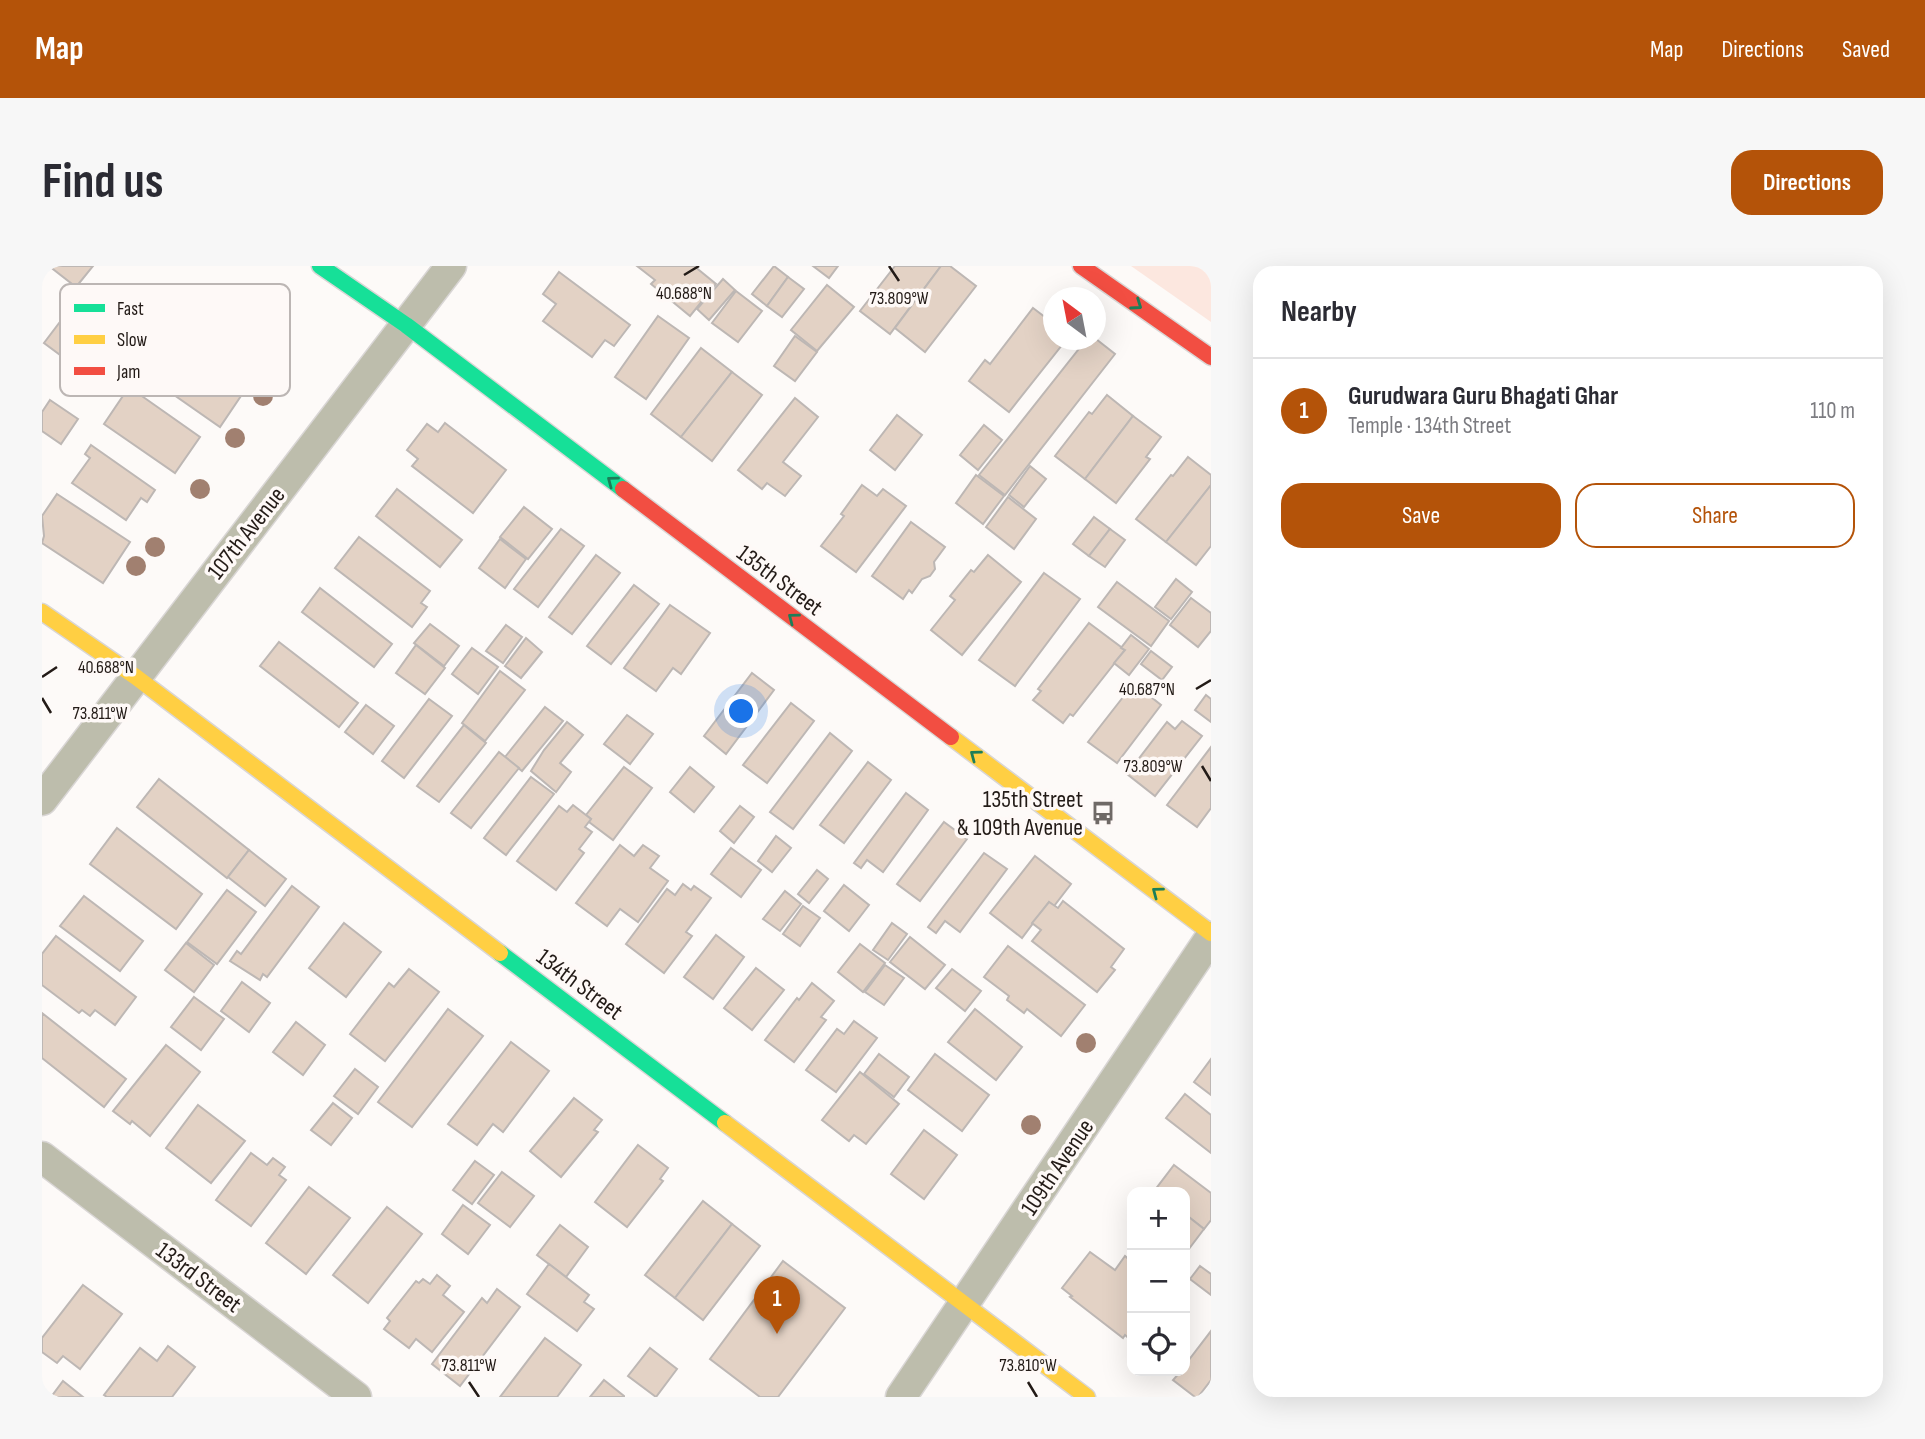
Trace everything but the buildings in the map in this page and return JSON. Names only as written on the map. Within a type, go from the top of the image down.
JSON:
[{"type":"street","name":"135th Street","points":[[320,266],[406,325],[1211,935]]},
{"type":"street","name":"107th Avenue","points":[[42,800],[451,266]]},
{"type":"street","points":[[1081,266],[1211,357]]},
{"type":"street","name":"134th Street","points":[[42,612],[136,677],[1087,1397]]},
{"type":"street","name":"109th Avenue","points":[[901,1397],[1211,935]]},
{"type":"street","name":"133rd Street","points":[[42,1157],[356,1397]]},
{"type":"shaded area","points":[[1131,266],[1211,266],[1211,322]]},
{"type":"traffic: fast","points":[[320,266],[406,325],[623,489]]},
{"type":"traffic: fast","points":[[500,953],[725,1123]]},
{"type":"traffic: slow","points":[[42,612],[136,677],[500,953]]},
{"type":"traffic: slow","points":[[951,737],[1211,933]]},
{"type":"traffic: slow","points":[[725,1123],[1087,1397]]},
{"type":"traffic: jam","points":[[1081,266],[1211,357]]},
{"type":"traffic: jam","points":[[623,489],[951,737]]},
{"type":"place","name":"135th Street & 109th Avenue","points":[[1103,813]]},
{"type":"place","name":"Gurudwara Guru Bhagati Ghar","points":[[777,1334]]}]
